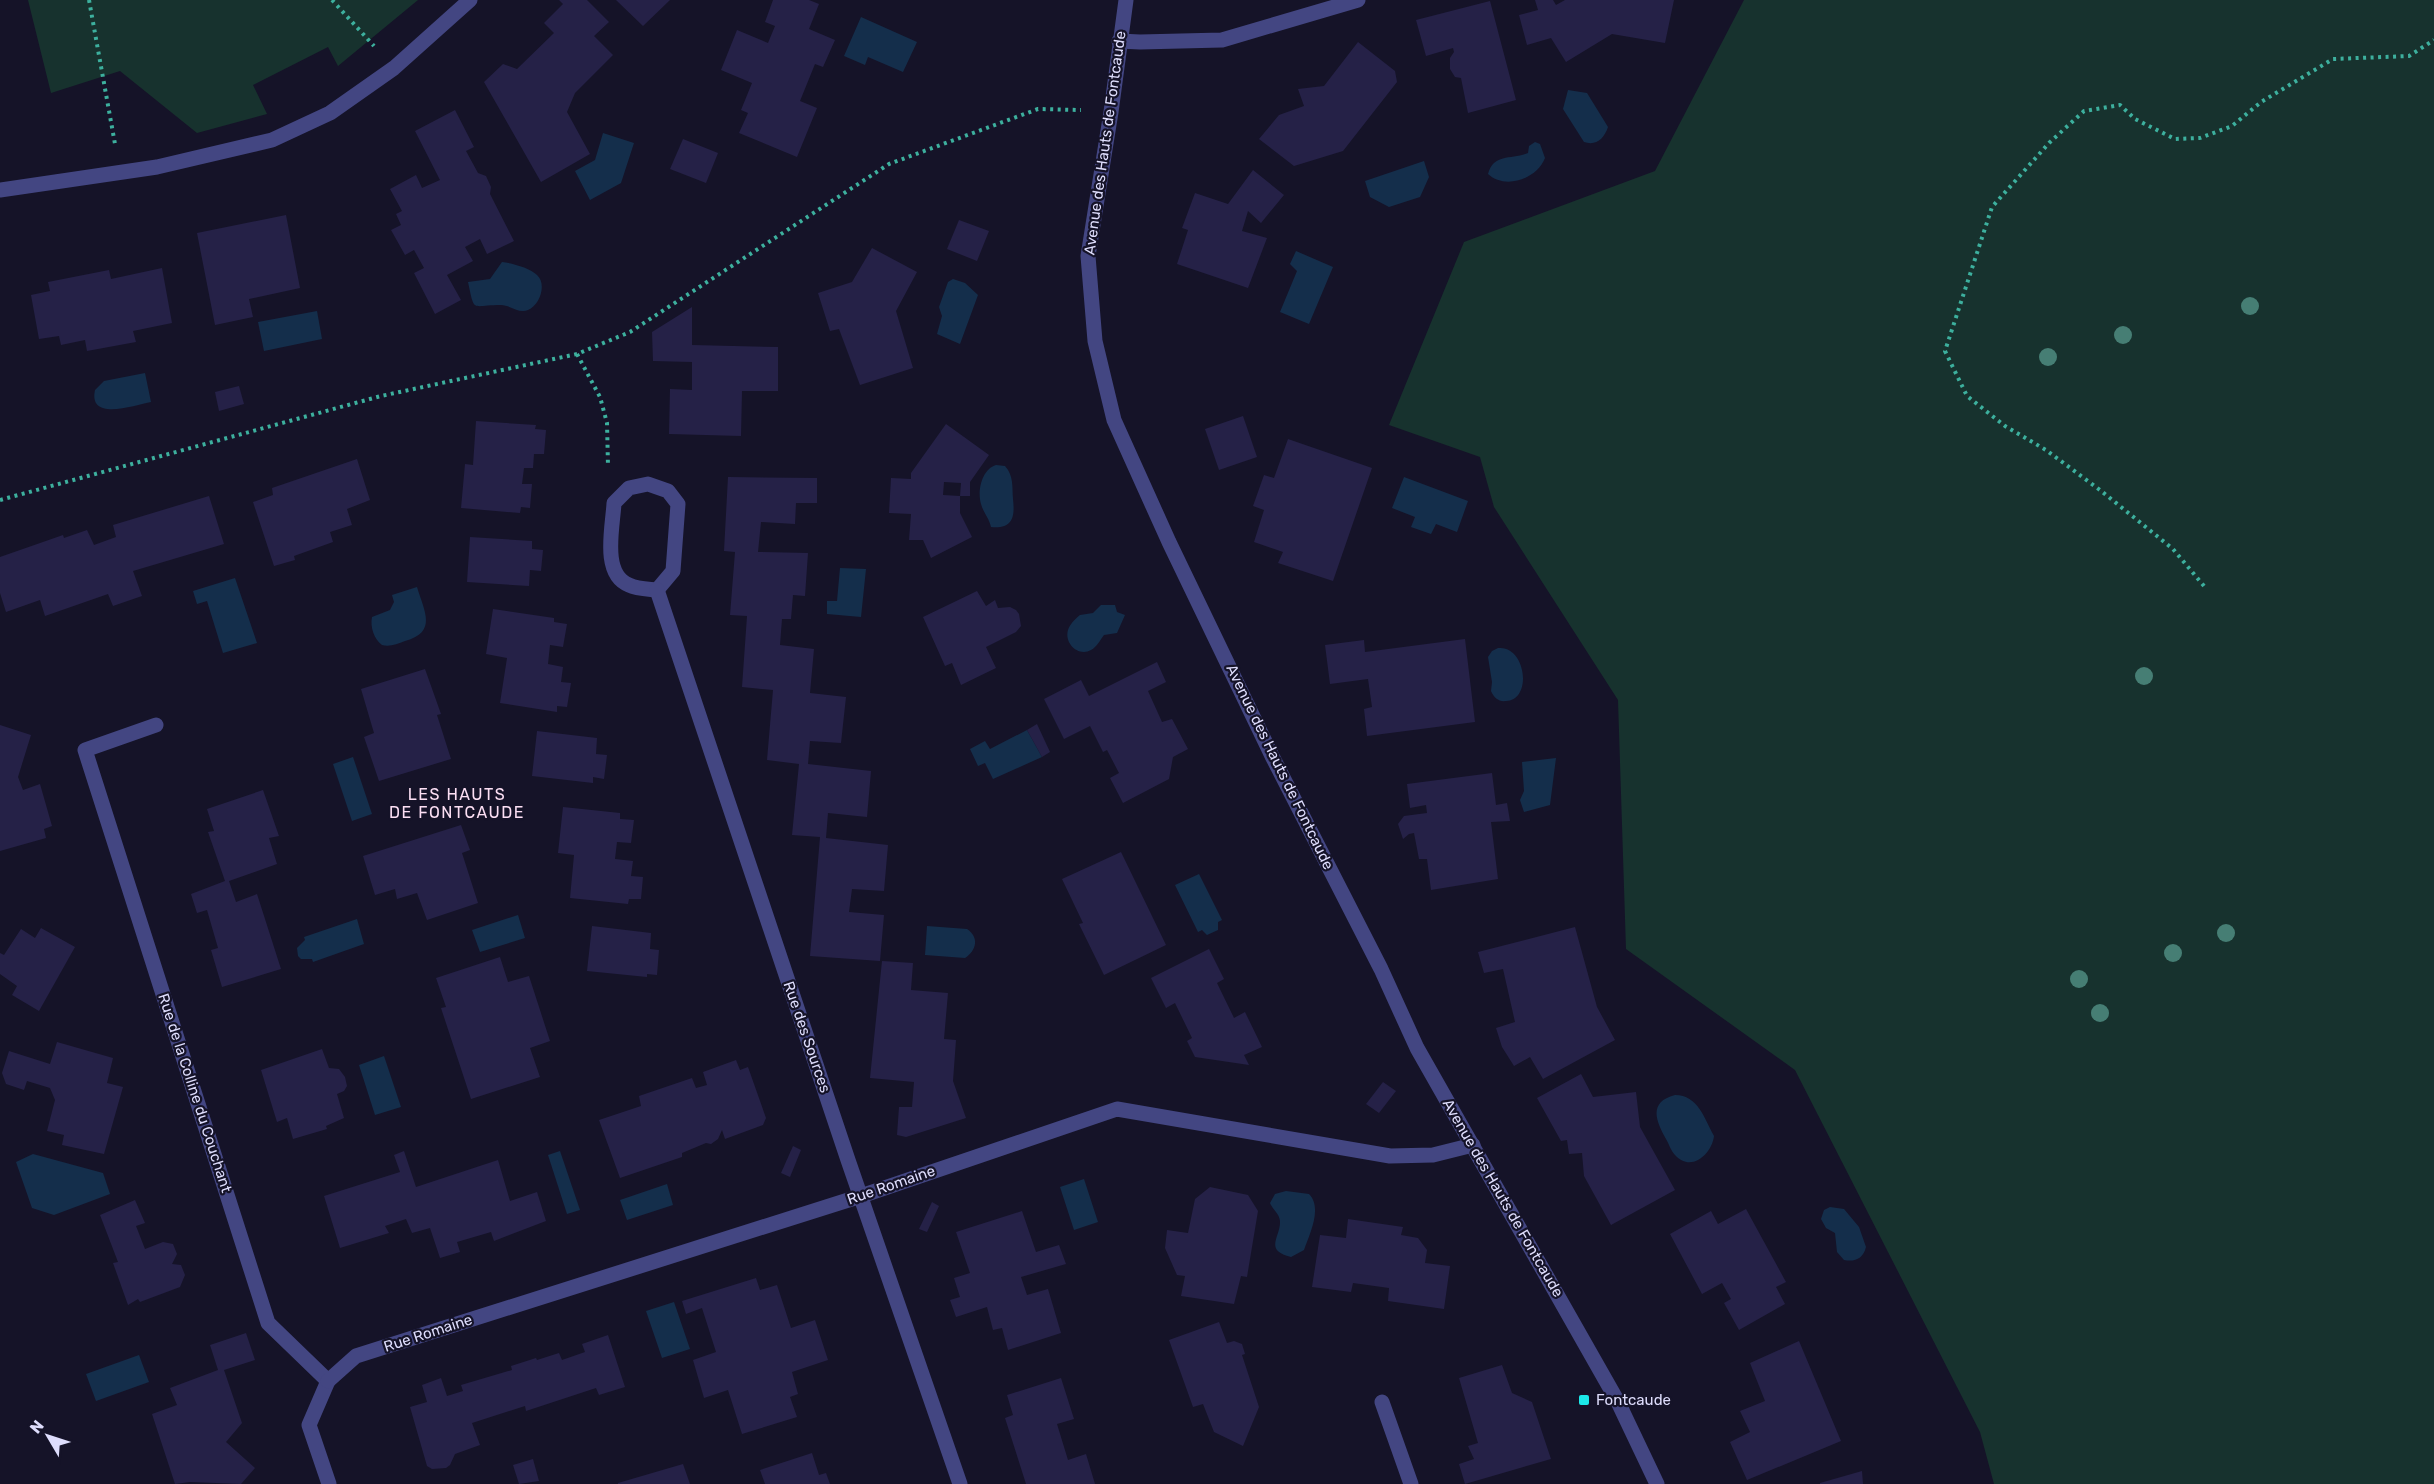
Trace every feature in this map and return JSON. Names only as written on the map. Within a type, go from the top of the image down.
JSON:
[{"type":"street","points":[[0,190],[157,167],[272,140],[330,114],[394,68],[470,0]]},
{"type":"street","name":"Avenue des Hauts de Fontcaude","points":[[1126,0],[1088,256],[1095,341],[1114,420],[1169,542],[1272,756],[1381,969],[1417,1048],[1618,1401],[1657,1484]]},
{"type":"street","points":[[1119,41],[1222,40],[1358,0]]},
{"type":"street","points":[[648,484],[668,491],[678,504],[673,571],[657,590],[629,585],[618,578],[610,562],[614,503],[629,488],[648,484]]},
{"type":"street","name":"Rue des Sources","points":[[657,590],[960,1484]]},
{"type":"street","name":"Rue de la Colline du Couchant","points":[[156,725],[85,750],[268,1323],[328,1381]]},
{"type":"street","name":"Rue Romaine","points":[[328,1381],[356,1356],[861,1196],[1117,1109],[1390,1156],[1433,1155],[1473,1145]]},
{"type":"street","points":[[328,1381],[309,1425],[329,1484]]},
{"type":"street","points":[[1382,1402],[1411,1484]]},
{"type":"path","points":[[88,0],[120,172]]},
{"type":"path","points":[[332,0],[394,68]]},
{"type":"path","points":[[2204,586],[2173,549],[2100,490],[2046,450],[2005,426],[1967,396],[1945,351],[1992,207],[2049,143],[2084,111],[2120,105],[2135,119],[2175,139],[2200,138],[2232,126],[2261,102],[2333,59],[2409,56],[2434,40]]},
{"type":"path","points":[[0,500],[381,396],[577,354],[630,332],[889,164],[1038,109],[1111,112]]},
{"type":"path","points":[[577,354],[600,397],[607,423],[608,466],[629,488]]},
{"type":"green space","points":[[28,0],[418,0],[338,66],[328,47],[253,85],[267,114],[197,133],[120,71],[51,93]]},
{"type":"green space","points":[[1744,0],[2434,0],[2434,1484],[1994,1484],[1980,1432],[1795,1070],[1626,949],[1618,700],[1494,507],[1480,457],[1389,425],[1464,242],[1655,171]]},
{"type":"water","points":[[861,17],[917,42],[903,72],[868,57],[865,65],[844,56]]},
{"type":"water","points":[[1568,90],[1587,93],[1608,127],[1599,140],[1592,143],[1584,142],[1563,109]]},
{"type":"water","points":[[603,133],[634,143],[621,183],[590,200],[575,171],[595,160]]},
{"type":"water","points":[[1535,142],[1540,144],[1545,158],[1535,172],[1528,177],[1511,182],[1495,179],[1488,174],[1494,163],[1504,158],[1528,153],[1529,146]]},
{"type":"water","points":[[1424,161],[1429,177],[1420,197],[1389,207],[1370,197],[1365,181]]},
{"type":"water","points":[[1296,251],[1333,267],[1309,324],[1280,312],[1297,271],[1290,264]]},
{"type":"water","points":[[502,262],[534,272],[540,279],[541,294],[536,304],[528,310],[521,311],[501,305],[476,306],[474,303],[468,282],[490,279]]},
{"type":"water","points":[[953,279],[965,283],[978,295],[960,344],[937,334],[942,316],[939,307],[948,282]]},
{"type":"water","points":[[317,311],[322,339],[264,351],[258,322]]},
{"type":"water","points":[[145,373],[151,402],[124,408],[105,409],[95,400],[95,390],[104,381]]},
{"type":"water","points":[[1005,466],[1010,474],[1014,511],[1008,524],[991,527],[982,507],[980,493],[984,476],[991,467]]},
{"type":"water","points":[[1404,477],[1468,501],[1457,532],[1436,524],[1431,534],[1411,527],[1415,517],[1392,508]]},
{"type":"water","points":[[840,568],[866,569],[861,617],[827,614],[827,601],[837,601]]},
{"type":"water","points":[[235,578],[257,643],[223,653],[207,601],[197,604],[193,591]]},
{"type":"water","points":[[417,587],[426,620],[422,632],[396,644],[382,645],[373,632],[372,617],[390,610],[394,602],[392,595]]},
{"type":"water","points":[[1101,605],[1115,605],[1117,612],[1125,615],[1117,633],[1104,635],[1091,650],[1082,652],[1077,650],[1068,640],[1069,628],[1080,615],[1093,613]]},
{"type":"water","points":[[1498,648],[1507,649],[1515,655],[1523,673],[1520,692],[1515,698],[1506,701],[1497,699],[1491,691],[1488,657]]},
{"type":"water","points":[[1027,730],[1042,757],[993,779],[985,763],[978,766],[970,749],[985,741],[990,749]]},
{"type":"water","points":[[353,757],[372,814],[352,821],[333,764]]},
{"type":"water","points":[[1556,758],[1550,805],[1524,812],[1520,800],[1524,791],[1522,762]]},
{"type":"water","points":[[1199,874],[1222,920],[1218,922],[1218,930],[1207,935],[1202,930],[1198,932],[1175,885]]},
{"type":"water","points":[[518,915],[525,938],[480,952],[472,930]]},
{"type":"water","points":[[357,919],[364,944],[313,962],[312,959],[301,959],[298,956],[297,948],[305,940],[304,937]]},
{"type":"water","points":[[927,926],[967,929],[975,940],[972,951],[965,958],[925,955]]},
{"type":"water","points":[[384,1056],[401,1107],[375,1115],[359,1065]]},
{"type":"water","points":[[1675,1095],[1683,1096],[1695,1103],[1714,1136],[1705,1155],[1694,1162],[1681,1160],[1674,1153],[1657,1119],[1661,1102]]},
{"type":"water","points":[[560,1151],[580,1210],[567,1214],[548,1155]]},
{"type":"water","points":[[33,1154],[103,1173],[110,1194],[54,1215],[32,1208],[16,1162]]},
{"type":"water","points":[[1084,1179],[1098,1222],[1074,1230],[1060,1187]]},
{"type":"water","points":[[667,1184],[673,1205],[627,1220],[620,1200]]},
{"type":"water","points":[[1286,1191],[1309,1194],[1315,1207],[1314,1222],[1304,1250],[1291,1257],[1278,1251],[1275,1247],[1280,1221],[1270,1203],[1275,1194]]},
{"type":"water","points":[[1830,1207],[1844,1209],[1859,1227],[1866,1247],[1858,1259],[1844,1260],[1837,1252],[1835,1233],[1826,1228],[1821,1219],[1824,1210]]},
{"type":"water","points":[[674,1302],[690,1349],[662,1358],[646,1311]]},
{"type":"water","points":[[139,1355],[149,1382],[96,1401],[86,1374]]},
{"type":"building","points":[[559,0],[587,0],[609,22],[594,36],[613,55],[575,93],[567,112],[590,154],[541,182],[484,82],[503,64],[517,69],[554,33],[544,23],[563,4]]},
{"type":"building","points":[[616,0],[670,0],[643,26]]},
{"type":"building","points":[[773,0],[809,0],[819,4],[809,29],[835,40],[823,67],[815,64],[800,101],[817,108],[797,157],[739,133],[748,113],[741,110],[752,83],[721,70],[737,30],[768,43],[775,26],[765,22]]},
{"type":"building","points":[[1535,0],[1553,0],[1556,5],[1565,0],[1674,0],[1665,43],[1612,34],[1566,62],[1551,38],[1527,45],[1519,15],[1538,10]]},
{"type":"building","points":[[1490,1],[1516,100],[1468,113],[1461,78],[1455,77],[1450,69],[1453,48],[1426,56],[1416,20]]},
{"type":"building","points":[[1358,42],[1395,71],[1397,82],[1343,151],[1294,166],[1259,139],[1279,115],[1304,106],[1298,89],[1324,86]]},
{"type":"building","points":[[455,110],[474,147],[466,151],[478,173],[486,176],[491,187],[490,194],[514,241],[487,254],[480,239],[465,247],[473,261],[447,275],[461,300],[435,314],[414,273],[424,268],[414,250],[405,255],[391,230],[401,225],[396,214],[402,211],[390,189],[416,175],[422,188],[440,180],[415,131]]},
{"type":"building","points":[[683,139],[718,153],[706,183],[670,169]]},
{"type":"building","points":[[1253,170],[1284,195],[1261,223],[1248,211],[1242,231],[1267,238],[1248,288],[1177,264],[1188,230],[1182,228],[1195,193],[1228,204]]},
{"type":"building","points":[[286,215],[300,288],[249,299],[253,317],[215,325],[197,233]]},
{"type":"building","points":[[959,220],[989,231],[977,261],[947,249]]},
{"type":"building","points":[[872,248],[917,272],[896,311],[913,368],[860,385],[839,329],[830,331],[818,293],[852,282]]},
{"type":"building","points":[[162,268],[172,323],[133,331],[136,342],[87,351],[85,340],[61,345],[59,336],[39,339],[31,295],[50,291],[48,282],[109,270],[111,279]]},
{"type":"building","points":[[692,307],[692,345],[778,347],[778,391],[742,391],[741,436],[669,434],[670,389],[692,390],[692,362],[653,361],[652,332]]},
{"type":"building","points":[[239,386],[244,404],[219,411],[215,392]]},
{"type":"building","points":[[1243,416],[1257,457],[1219,470],[1205,429]]},
{"type":"building","points":[[476,421],[536,425],[535,429],[546,430],[544,454],[534,454],[533,468],[524,468],[522,484],[532,484],[530,508],[521,507],[520,513],[461,508],[465,464],[473,465]]},
{"type":"building","points":[[946,424],[989,455],[970,482],[970,496],[960,496],[960,513],[972,537],[931,558],[923,540],[909,540],[911,514],[889,513],[891,478],[911,479],[911,473]],"holes":[[[944,482],[961,483],[960,496],[943,495]]]},
{"type":"building","points":[[1288,439],[1372,468],[1333,581],[1278,563],[1283,552],[1254,542],[1264,510],[1253,506],[1264,475],[1274,478]]},
{"type":"building","points":[[357,459],[370,500],[347,509],[352,525],[330,532],[333,542],[294,556],[295,560],[274,566],[253,502],[273,495],[272,488]]},
{"type":"building","points":[[728,477],[817,478],[817,503],[796,503],[795,524],[761,522],[758,552],[808,553],[805,596],[793,595],[791,619],[782,619],[780,645],[814,649],[810,693],[846,697],[841,743],[810,741],[808,764],[871,771],[867,817],[828,813],[826,838],[888,845],[884,891],[852,889],[849,912],[884,915],[880,961],[810,956],[820,837],[792,835],[799,764],[767,760],[773,690],[742,687],[747,616],[730,615],[735,552],[724,551]]},
{"type":"building","points":[[209,496],[224,544],[133,571],[142,596],[113,606],[108,594],[45,616],[40,600],[6,612],[0,593],[0,557],[63,535],[64,538],[87,530],[94,545],[116,537],[113,525]]},
{"type":"building","points":[[470,537],[532,541],[532,549],[543,550],[541,571],[530,570],[529,586],[467,582]]},
{"type":"building","points":[[977,591],[986,606],[995,600],[998,608],[1010,607],[1016,610],[1021,626],[1016,632],[986,647],[996,668],[961,685],[952,663],[945,666],[923,617]]},
{"type":"building","points":[[493,609],[554,618],[554,622],[567,624],[563,647],[550,645],[548,664],[563,667],[561,682],[571,683],[567,707],[557,706],[557,712],[500,703],[507,658],[486,654]]},
{"type":"building","points":[[1465,639],[1475,722],[1367,736],[1364,709],[1372,707],[1368,679],[1330,684],[1325,645],[1364,640],[1365,652]]},
{"type":"building","points":[[1157,662],[1166,682],[1148,691],[1162,722],[1172,719],[1188,749],[1173,757],[1169,779],[1123,803],[1110,778],[1119,773],[1107,750],[1103,752],[1090,726],[1064,739],[1044,699],[1081,680],[1089,696]]},
{"type":"building","points":[[425,669],[441,714],[437,715],[451,759],[379,781],[364,737],[374,733],[361,689]]},
{"type":"building","points":[[1037,724],[1050,752],[1042,757],[1027,730]]},
{"type":"building","points":[[0,725],[31,735],[18,777],[23,790],[40,784],[52,826],[44,829],[46,838],[0,851]]},
{"type":"building","points":[[537,731],[597,738],[596,754],[607,755],[604,779],[593,777],[593,783],[532,776]]},
{"type":"building","points":[[1492,773],[1496,805],[1507,803],[1510,821],[1491,822],[1498,879],[1431,890],[1427,859],[1419,859],[1414,833],[1403,839],[1398,824],[1404,816],[1427,813],[1426,805],[1410,808],[1407,784]]},
{"type":"building","points":[[263,790],[279,836],[269,838],[277,864],[229,881],[236,902],[257,894],[281,969],[222,987],[211,950],[218,948],[207,910],[197,913],[191,894],[225,881],[208,832],[214,831],[207,809]]},
{"type":"building","points":[[563,807],[620,813],[620,819],[634,820],[631,843],[617,842],[615,859],[633,861],[631,876],[643,877],[641,899],[629,899],[628,904],[570,898],[574,855],[558,853]]},
{"type":"building","points":[[461,825],[470,850],[462,853],[478,903],[427,920],[417,893],[397,899],[395,889],[375,895],[363,856]]},
{"type":"building","points":[[1121,852],[1166,945],[1104,975],[1079,924],[1083,923],[1062,879]]},
{"type":"building","points":[[592,926],[651,933],[650,949],[659,950],[657,975],[647,974],[647,977],[587,971]]},
{"type":"building","points":[[1575,927],[1597,1007],[1615,1040],[1543,1079],[1530,1057],[1514,1066],[1502,1047],[1496,1028],[1515,1022],[1503,969],[1484,973],[1478,952]]},
{"type":"building","points":[[41,928],[75,947],[39,1011],[12,995],[17,986],[0,974],[0,953],[4,955],[21,929],[35,938]]},
{"type":"building","points":[[1209,949],[1224,979],[1217,983],[1234,1018],[1245,1012],[1262,1047],[1244,1055],[1249,1065],[1195,1057],[1187,1041],[1192,1038],[1175,1003],[1166,1008],[1151,978]]},
{"type":"building","points":[[500,957],[508,982],[529,976],[550,1041],[530,1048],[540,1077],[471,1099],[441,1008],[446,1007],[436,978]]},
{"type":"building","points":[[882,961],[913,963],[911,990],[948,993],[944,1039],[956,1040],[953,1081],[966,1118],[906,1137],[897,1135],[899,1107],[912,1107],[914,1082],[870,1078]]},
{"type":"building","points":[[57,1042],[113,1058],[107,1083],[123,1087],[104,1154],[62,1145],[64,1135],[47,1131],[55,1100],[50,1088],[27,1081],[24,1090],[6,1084],[2,1073],[9,1051],[50,1064]]},
{"type":"building","points":[[322,1049],[329,1068],[339,1069],[345,1077],[347,1086],[344,1091],[337,1094],[344,1118],[326,1126],[327,1129],[293,1139],[287,1118],[277,1122],[261,1070]]},
{"type":"building","points":[[736,1060],[740,1070],[748,1067],[766,1118],[763,1125],[725,1139],[722,1130],[718,1139],[711,1144],[706,1143],[682,1153],[682,1157],[620,1178],[599,1120],[641,1106],[639,1096],[692,1078],[696,1088],[707,1085],[703,1072]]},
{"type":"building","points":[[1581,1074],[1593,1097],[1636,1092],[1640,1127],[1675,1190],[1611,1225],[1584,1176],[1582,1153],[1569,1154],[1567,1140],[1561,1141],[1537,1098]]},
{"type":"building","points":[[1383,1082],[1396,1091],[1379,1113],[1366,1104]]},
{"type":"building","points":[[793,1146],[801,1150],[790,1177],[781,1173]]},
{"type":"building","points":[[404,1151],[416,1187],[498,1160],[510,1201],[537,1192],[546,1221],[494,1241],[491,1232],[457,1242],[460,1252],[440,1258],[430,1228],[412,1233],[406,1219],[385,1226],[389,1233],[340,1248],[324,1196],[400,1172],[394,1155]]},
{"type":"building","points":[[1210,1187],[1248,1195],[1258,1211],[1247,1277],[1241,1276],[1234,1304],[1181,1296],[1185,1276],[1177,1275],[1165,1248],[1167,1230],[1188,1233],[1195,1199]]},
{"type":"building","points":[[135,1200],[145,1223],[136,1226],[145,1249],[163,1242],[173,1244],[177,1254],[172,1264],[181,1265],[185,1275],[180,1287],[140,1302],[138,1299],[128,1305],[113,1263],[118,1262],[100,1215]]},
{"type":"building","points":[[932,1202],[939,1206],[927,1232],[919,1229]]},
{"type":"building","points":[[1746,1209],[1786,1282],[1776,1287],[1785,1304],[1739,1330],[1724,1303],[1731,1299],[1722,1283],[1702,1294],[1670,1234],[1711,1211],[1718,1224]]},
{"type":"building","points":[[1022,1211],[1036,1252],[1059,1245],[1066,1264],[1021,1277],[1027,1295],[1048,1289],[1061,1333],[1008,1350],[1002,1328],[993,1330],[987,1307],[956,1317],[950,1300],[960,1297],[954,1278],[970,1273],[956,1232]]},
{"type":"building","points":[[1348,1219],[1403,1227],[1401,1235],[1418,1238],[1427,1250],[1425,1263],[1450,1266],[1444,1309],[1388,1301],[1389,1288],[1353,1283],[1351,1292],[1312,1287],[1320,1235],[1346,1238]]},
{"type":"building","points":[[756,1278],[760,1290],[777,1285],[791,1328],[815,1320],[828,1360],[792,1372],[798,1394],[790,1397],[797,1417],[742,1434],[728,1390],[704,1398],[693,1360],[716,1352],[702,1308],[686,1314],[682,1301]]},
{"type":"building","points":[[1219,1322],[1227,1343],[1234,1341],[1242,1344],[1245,1354],[1242,1355],[1259,1407],[1243,1446],[1214,1432],[1203,1404],[1193,1407],[1169,1340]]},
{"type":"building","points":[[246,1333],[255,1360],[224,1370],[242,1423],[226,1442],[255,1468],[241,1484],[190,1482],[175,1484],[152,1414],[177,1405],[170,1388],[218,1370],[210,1345]]},
{"type":"building","points":[[608,1335],[625,1387],[599,1395],[596,1388],[526,1411],[525,1406],[472,1423],[480,1445],[455,1454],[446,1468],[432,1469],[427,1466],[410,1407],[427,1402],[422,1385],[441,1378],[447,1396],[463,1391],[461,1385],[512,1370],[511,1366],[536,1358],[537,1360],[559,1353],[562,1360],[585,1352],[582,1344]]},
{"type":"building","points":[[1799,1341],[1841,1441],[1747,1480],[1730,1442],[1750,1432],[1740,1411],[1765,1401],[1750,1363]]},
{"type":"building","points":[[1502,1365],[1512,1393],[1532,1402],[1551,1459],[1465,1484],[1459,1464],[1474,1459],[1468,1446],[1478,1443],[1459,1378]]},
{"type":"building","points":[[1061,1378],[1074,1419],[1057,1424],[1068,1460],[1086,1454],[1095,1484],[1026,1484],[1005,1418],[1013,1415],[1007,1395]]},
{"type":"building","points":[[812,1453],[819,1475],[826,1473],[830,1484],[765,1484],[760,1470]]},
{"type":"building","points":[[533,1459],[539,1481],[519,1484],[513,1465]]},
{"type":"building","points":[[683,1464],[690,1484],[618,1484],[618,1483]]},
{"type":"building","points":[[1862,1471],[1863,1484],[1820,1484],[1820,1483]]},
{"type":"place","name":"Fontcaude","points":[[1584,1400]]},
{"type":"district","name":"LES HAUTS DE FONTCAUDE","points":[[457,803]]}]
